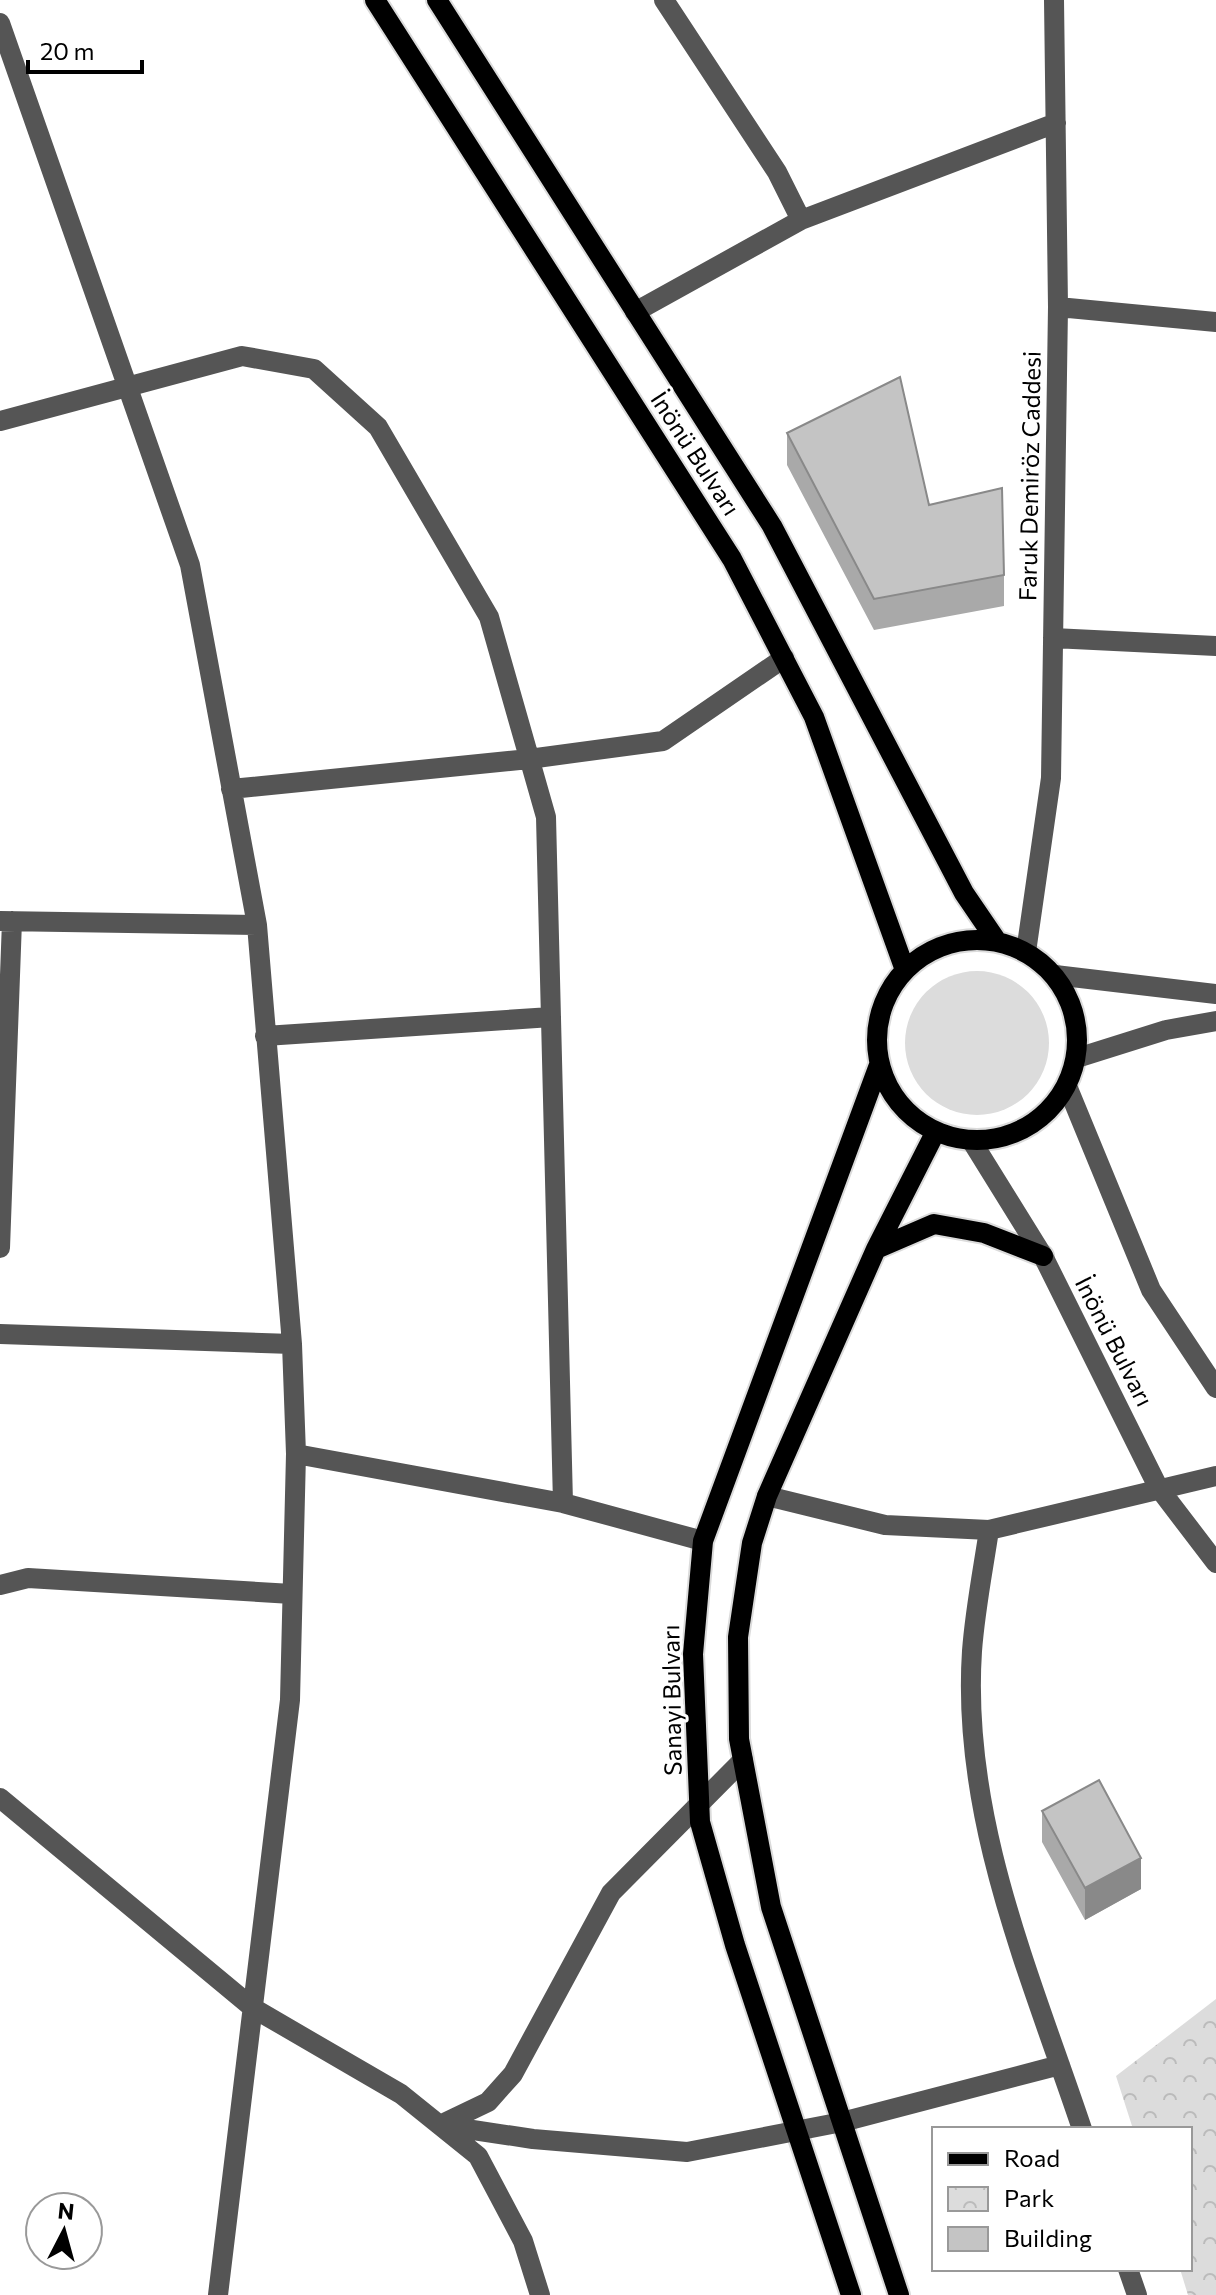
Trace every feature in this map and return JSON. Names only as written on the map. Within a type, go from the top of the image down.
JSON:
[{"type":"main road","name":"İnönü Bulvarı","points":[[375,0],[732,559],[814,717],[905,970]]},
{"type":"main road","name":"İnönü Bulvarı","points":[[437,0],[772,526],[964,893],[996,940]]},
{"type":"main road","points":[[963,940],[996,940],[1026,952],[1055,975],[1070,1000],[1078,1028],[1077,1058],[1067,1086],[1050,1110],[1027,1128],[1000,1138],[971,1140],[935,1133],[912,1117],[891,1094],[879,1065],[876,1031],[885,997],[905,970],[942,947],[963,940]]},
{"type":"main road","name":"Sanayi Bulvarı","points":[[851,2295],[735,1945],[700,1822],[693,1654],[703,1541],[879,1065]]},
{"type":"main road","points":[[899,2295],[771,1907],[739,1739],[738,1637],[752,1543],[767,1496],[876,1249],[935,1133]]},
{"type":"main road","points":[[876,1249],[934,1224],[984,1233],[1043,1256]]},
{"type":"street","points":[[664,0],[777,172],[801,220]]},
{"type":"street","name":"Faruk Demiröz Caddesi","points":[[1026,952],[1051,778],[1058,307],[1054,0]]},
{"type":"street","points":[[0,23],[190,565],[257,925],[292,1344],[296,1454],[290,1700],[218,2295]]},
{"type":"street","points":[[635,312],[801,220],[1056,123]]},
{"type":"street","points":[[1058,307],[1216,322]]},
{"type":"street","points":[[0,421],[242,356],[314,369],[378,427],[489,617],[546,817],[563,1503]]},
{"type":"street","points":[[1053,638],[1216,646]]},
{"type":"street","points":[[231,789],[529,759],[663,741],[784,658]]},
{"type":"street","points":[[0,1248],[6,921],[257,925]]},
{"type":"street","points":[[1055,975],[1216,994]]},
{"type":"street","points":[[265,1036],[551,1017]]},
{"type":"street","points":[[1077,1058],[1166,1030],[1216,1021]]},
{"type":"street","points":[[1067,1086],[1151,1290],[1216,1388]]},
{"type":"street","name":"İnönü Bulvarı","points":[[971,1140],[1043,1256],[1158,1487],[1216,1563]]},
{"type":"street","points":[[0,1334],[292,1344]]},
{"type":"street","points":[[296,1454],[563,1503],[703,1541]]},
{"type":"street","points":[[767,1496],[885,1525],[989,1530],[1158,1487],[1216,1476]]},
{"type":"street","points":[[989,1530],[972,1652],[975,1755],[996,1878],[1081,2127]]},
{"type":"street","points":[[0,1585],[28,1578],[292,1594]]},
{"type":"street","points":[[440,2125],[488,2102],[513,2074],[611,1893],[743,1760]]},
{"type":"street","points":[[0,1798],[253,2008],[401,2094],[478,2156],[523,2241],[540,2295]]},
{"type":"street","points":[[440,2125],[533,2139],[687,2152],[842,2122],[1060,2065]]},
{"type":"street","points":[[1129,2271],[1137,2295]]},
{"type":"green space","points":[[977,971],[1004,977],[1028,992],[1043,1016],[1049,1043],[1043,1070],[1028,1094],[1004,1109],[977,1115],[950,1109],[926,1094],[911,1070],[905,1043],[911,1016],[926,992],[950,977]]},
{"type":"green space","points":[[1216,1999],[1216,2295],[1188,2295],[1181,2271],[1192,2271],[1192,2127],[1132,2127],[1116,2076]]},
{"type":"building","points":[[900,377],[929,505],[1002,488],[1004,575],[874,599],[787,433]]},
{"type":"building","points":[[1099,1780],[1141,1858],[1085,1888],[1042,1811]]}]
